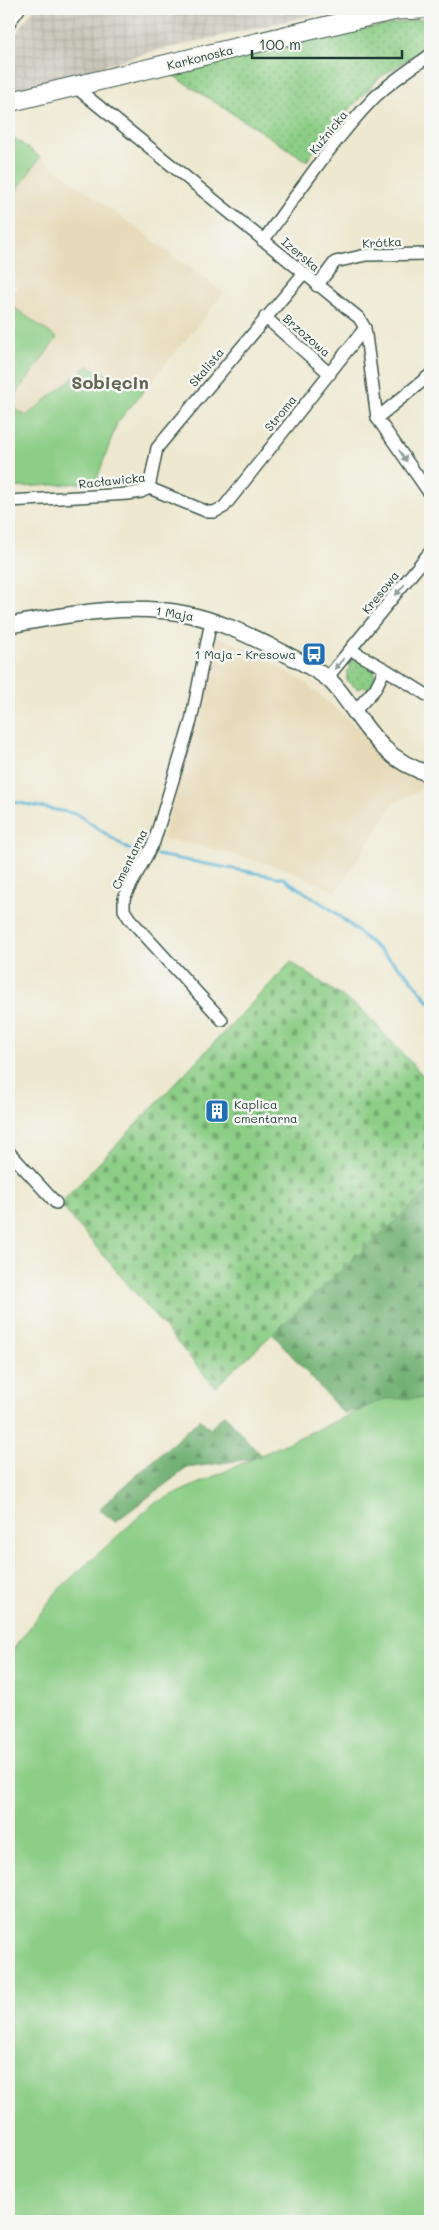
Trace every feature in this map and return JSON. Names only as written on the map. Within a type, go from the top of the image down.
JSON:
[{"type":"main road","name":"Karkonoska","points":[[9,102],[369,16],[397,10],[421,9]]},
{"type":"street","points":[[9,23],[19,9]]},
{"type":"street","name":"Kuźnicka","points":[[263,241],[334,145],[373,99],[391,83],[430,55]]},
{"type":"street","name":"Izerska","points":[[76,85],[79,90],[154,153],[358,318],[365,328]]},
{"type":"street","name":"Krótka","points":[[317,286],[335,262],[366,255],[430,254]]},
{"type":"street","name":"Skalista","points":[[149,488],[156,448],[303,274]]},
{"type":"street","name":"Brzozowa","points":[[265,317],[330,374]]},
{"type":"street","points":[[365,328],[377,418],[430,494]]},
{"type":"street","name":"Stroma","points":[[214,512],[224,508],[244,480],[365,328]]},
{"type":"street","points":[[377,418],[430,375]]},
{"type":"street","name":"Racławicka","points":[[9,500],[128,494],[142,492],[149,488],[208,512],[214,512]]},
{"type":"street","name":"Kresowa","points":[[328,678],[430,552]]},
{"type":"street","name":"1 Maja","points":[[9,624],[67,614],[125,609],[174,611],[211,620],[246,634],[328,678]]},
{"type":"street","name":"Cmentarna","points":[[211,620],[190,720],[160,823],[154,842],[124,898],[124,910],[129,918],[222,1020]]},
{"type":"street","points":[[351,650],[430,697]]},
{"type":"street","points":[[354,712],[375,689],[385,669]]},
{"type":"street","points":[[328,678],[366,730],[381,747],[399,761],[430,774]]},
{"type":"street","points":[[9,1152],[56,1203]]},
{"type":"shaded area","points":[[34,9],[339,9],[147,53],[9,93],[9,43]]},
{"type":"shaded area","points":[[40,157],[224,293],[151,382],[123,383],[88,366],[26,416],[9,405],[9,298],[17,287],[9,278],[9,202]]},
{"type":"shaded area","points":[[214,635],[248,649],[303,681],[427,786],[394,803],[336,892],[289,870],[222,851],[162,838],[193,734]]},
{"type":"green space","points":[[430,17],[430,45],[379,78],[326,134],[307,161],[169,73],[334,34]]},
{"type":"green space","points":[[9,134],[40,157],[9,202]]},
{"type":"green space","points":[[12,306],[57,338],[13,399],[9,396],[9,311]]},
{"type":"green space","points":[[88,366],[123,383],[151,382],[117,423],[96,482],[9,488],[9,404],[26,416]]},
{"type":"green space","points":[[352,660],[358,660],[373,668],[376,679],[370,691],[365,687],[357,689],[347,680],[347,672],[351,667],[347,663]]},
{"type":"green space","points":[[291,962],[363,1011],[430,1083],[430,1189],[215,1387],[60,1204]]},
{"type":"green space","points":[[430,1168],[430,1396],[343,1413],[271,1332]]},
{"type":"green space","points":[[430,1398],[430,2221],[9,2221],[9,1655],[58,1590],[153,1504],[384,1399]]},
{"type":"green space","points":[[224,1414],[262,1457],[187,1468],[115,1522],[99,1509],[200,1419],[210,1429]]},
{"type":"waterway","points":[[9,801],[77,814],[128,849],[140,851]]},
{"type":"waterway","points":[[157,855],[283,878],[335,912],[408,975],[430,1003]]},
{"type":"place","name":"1 Maja - Kresowa","points":[[314,654]]},
{"type":"place","name":"Kaplica cmentarna","points":[[217,1111]]},
{"type":"district","name":"Sobięcin","points":[[110,382]]}]
